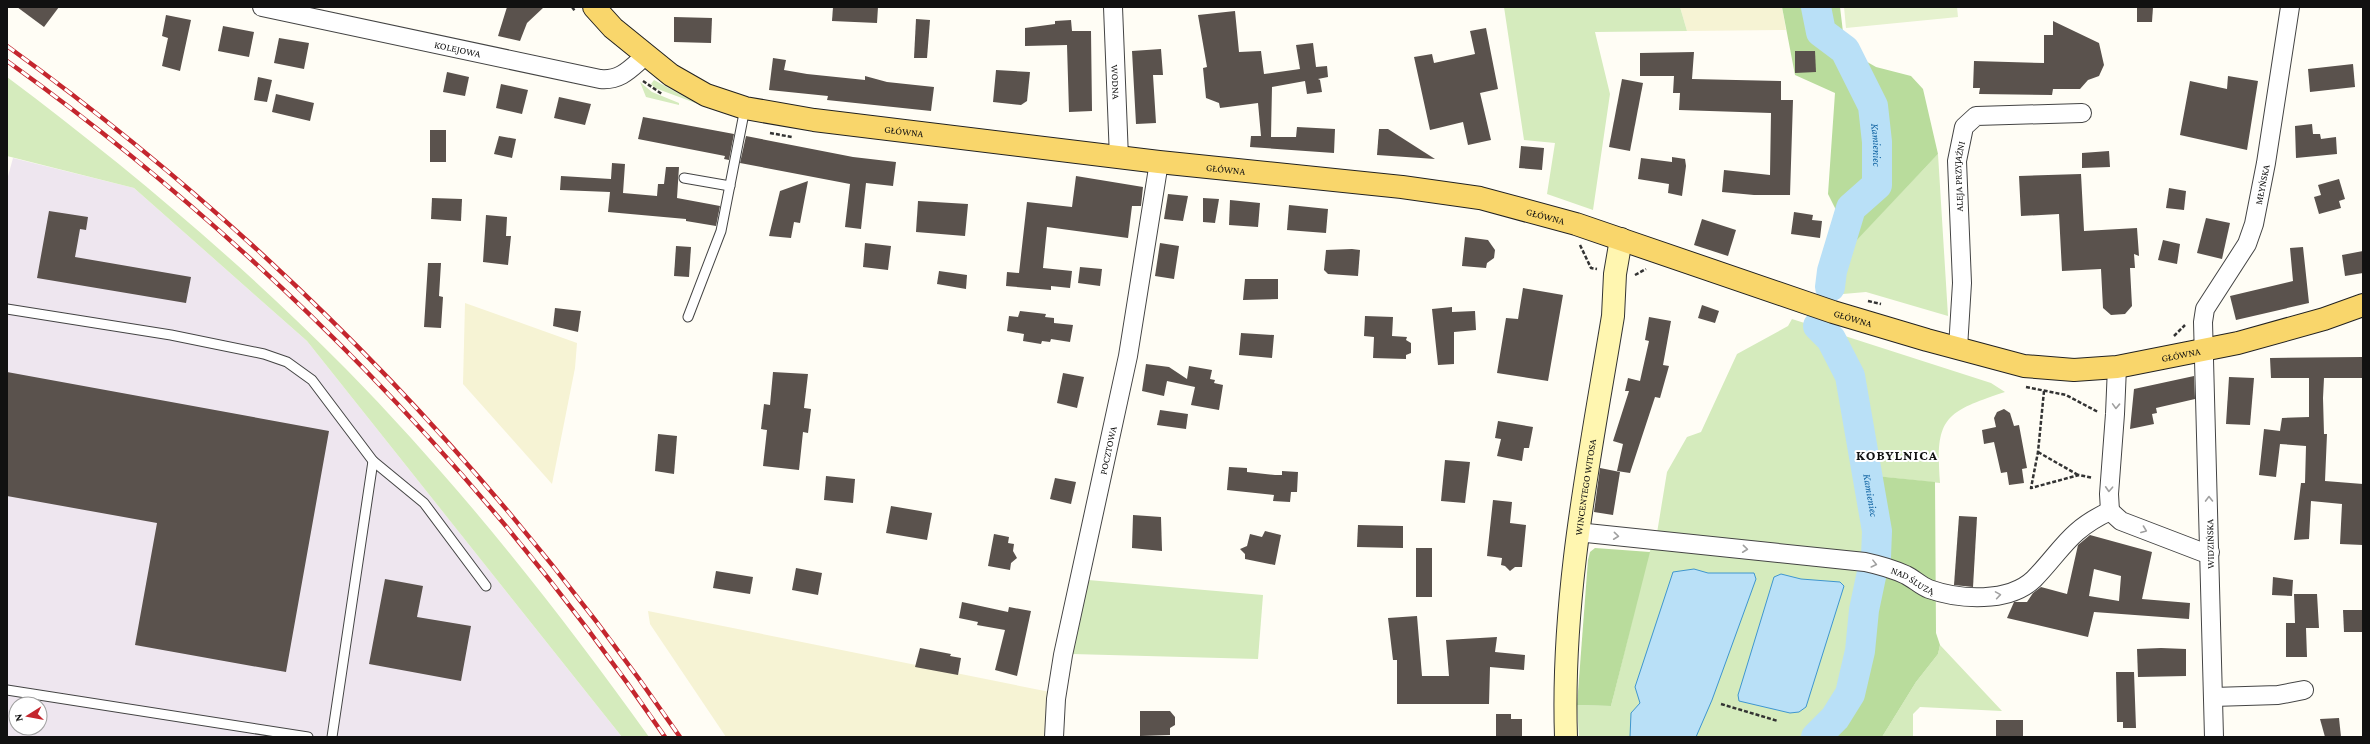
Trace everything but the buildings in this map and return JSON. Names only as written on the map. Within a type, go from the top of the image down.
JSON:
[{"type":"main road","points":[[594,7],[646,56]]},
{"type":"main road","name":"GŁÓWNA","points":[[646,56],[671,75],[706,95],[745,108],[814,120],[1119,158],[1402,187],[1480,198],[1533,211],[1621,239],[1833,312],[2024,366],[2074,370],[2117,367],[2204,351],[2324,319],[2363,305]]},
{"type":"street","name":"KOLEJOWA","points":[[262,7],[600,79],[622,76],[646,56]]},
{"type":"street","name":"WODNA","points":[[1113,7],[1119,158]]},
{"type":"street","name":"MŁYŃSKA","points":[[2204,351],[2205,309],[2247,244],[2254,224],[2266,163],[2290,7]]},
{"type":"street","name":"ALEJA PRZYJAŹNI","points":[[1958,348],[1962,283],[1957,161],[1964,126],[1976,116],[2082,113]]},
{"type":"street","name":"POCZTOWA","points":[[1054,737],[1056,699],[1063,655],[1128,356],[1159,162]]},
{"type":"street","name":"WINCENTEGO WITOSA","points":[[1566,737],[1566,636],[1577,532],[1613,316],[1615,274],[1621,239]]},
{"type":"street","name":"WIDZIŃSKA","points":[[2204,351],[2214,737]]},
{"type":"street","points":[[2117,367],[2110,482],[2110,511],[2121,521],[2202,552],[2210,552]]},
{"type":"street","name":"NAD ŚLUZĄ","points":[[1577,532],[1865,562],[1907,575],[1928,589],[1945,593],[1984,597],[2013,592],[2024,586],[2033,579],[2078,530],[2089,521],[2110,511]]},
{"type":"street","points":[[2213,697],[2278,695],[2304,690]]},
{"type":"lane","points":[[688,317],[721,231],[745,108]]},
{"type":"lane","points":[[684,178],[730,186]]},
{"type":"lane","points":[[7,309],[171,336],[264,354],[287,362],[312,380],[373,461],[424,503],[486,586]]},
{"type":"lane","points":[[332,737],[373,461]]},
{"type":"lane","points":[[7,690],[308,737]]},
{"type":"path","points":[[1578,241],[1592,268],[1615,274]]},
{"type":"path","points":[[2044,391],[2038,452],[2031,488],[2079,475]]},
{"type":"path","points":[[2038,452],[2079,475],[2110,482]]},
{"type":"path","points":[[1721,704],[1778,721]]},
{"type":"shaded area","points":[[1680,7],[1782,7],[1786,30],[1687,31]]},
{"type":"shaded area","points":[[13,158],[134,188],[307,341],[622,737],[7,737],[7,180]]},
{"type":"shaded area","points":[[465,303],[577,343],[575,368],[552,484],[463,384]]},
{"type":"shaded area","points":[[648,611],[1050,692],[1048,737],[726,737],[650,624]]},
{"type":"green space","points":[[1504,7],[1680,7],[1687,31],[1595,32],[1610,94],[1593,210],[1547,194],[1555,143],[1524,140]]},
{"type":"green space","points":[[1782,7],[1840,7],[1843,32],[1862,59],[1876,67],[1911,76],[1923,89],[1938,154],[1853,244],[1828,194],[1835,93],[1795,75]]},
{"type":"green space","points":[[1844,7],[1957,7],[1958,17],[1846,28]]},
{"type":"green space","points":[[7,77],[139,180],[181,216],[265,290],[345,368],[427,455],[504,546],[614,688],[649,737],[622,737],[307,341],[134,188],[7,156]]},
{"type":"green space","points":[[654,80],[698,104],[655,88],[651,84]]},
{"type":"green space","points":[[640,82],[652,92],[679,103],[679,105],[646,97]]},
{"type":"green space","points":[[1938,154],[1948,316],[1866,292],[1843,294],[1816,286],[1839,216],[1853,243]]},
{"type":"green space","points":[[1792,319],[1991,383],[2005,392],[1969,405],[1957,412],[1948,420],[1943,430],[1940,444],[1940,483],[1866,475],[1872,544],[1846,692],[1828,722],[1810,737],[1579,737],[1577,705],[1611,706],[1648,556],[1657,533],[1667,472],[1687,437],[1701,432],[1737,354],[1788,326]]},
{"type":"green space","points":[[1866,475],[1935,482],[1936,633],[1940,645],[1938,654],[1916,682],[1882,737],[1810,737],[1828,722],[1846,692],[1872,544]]},
{"type":"green space","points":[[1595,548],[1650,552],[1611,706],[1577,705],[1588,560],[1590,552]]},
{"type":"green space","points":[[1088,580],[1263,595],[1258,659],[1072,654]]},
{"type":"green space","points":[[1940,645],[2002,711],[1920,707],[1913,714],[1913,737],[1882,737],[1916,682],[1938,654]]},
{"type":"water","points":[[1694,569],[1708,573],[1754,573],[1756,579],[1712,700],[1696,737],[1630,737],[1631,713],[1640,703],[1635,687],[1673,572]]},
{"type":"water","points":[[1781,574],[1801,579],[1840,582],[1844,586],[1806,707],[1799,712],[1790,713],[1739,701],[1738,695],[1774,577]]},
{"type":"waterway","name":"Kamieniec","points":[[1816,7],[1821,32],[1845,50],[1873,106],[1877,142],[1877,185],[1851,208],[1832,271],[1830,287]]},
{"type":"waterway","name":"Kamieniec","points":[[1818,326],[1831,339],[1850,376],[1877,531],[1876,557]]},
{"type":"waterway","name":"Kamieniec","points":[[1816,737],[1835,718],[1850,694],[1860,651],[1864,610],[1872,572]]},
{"type":"railway","points":[[7,46],[104,119],[197,197],[287,278],[373,363],[456,451],[534,543],[609,638],[680,737]]},
{"type":"railway","points":[[7,61],[102,132],[193,208],[281,287],[366,370],[447,457],[524,548],[596,641],[665,737]]},
{"type":"district","name":"KOBYLNICA","points":[[1897,455]]}]
